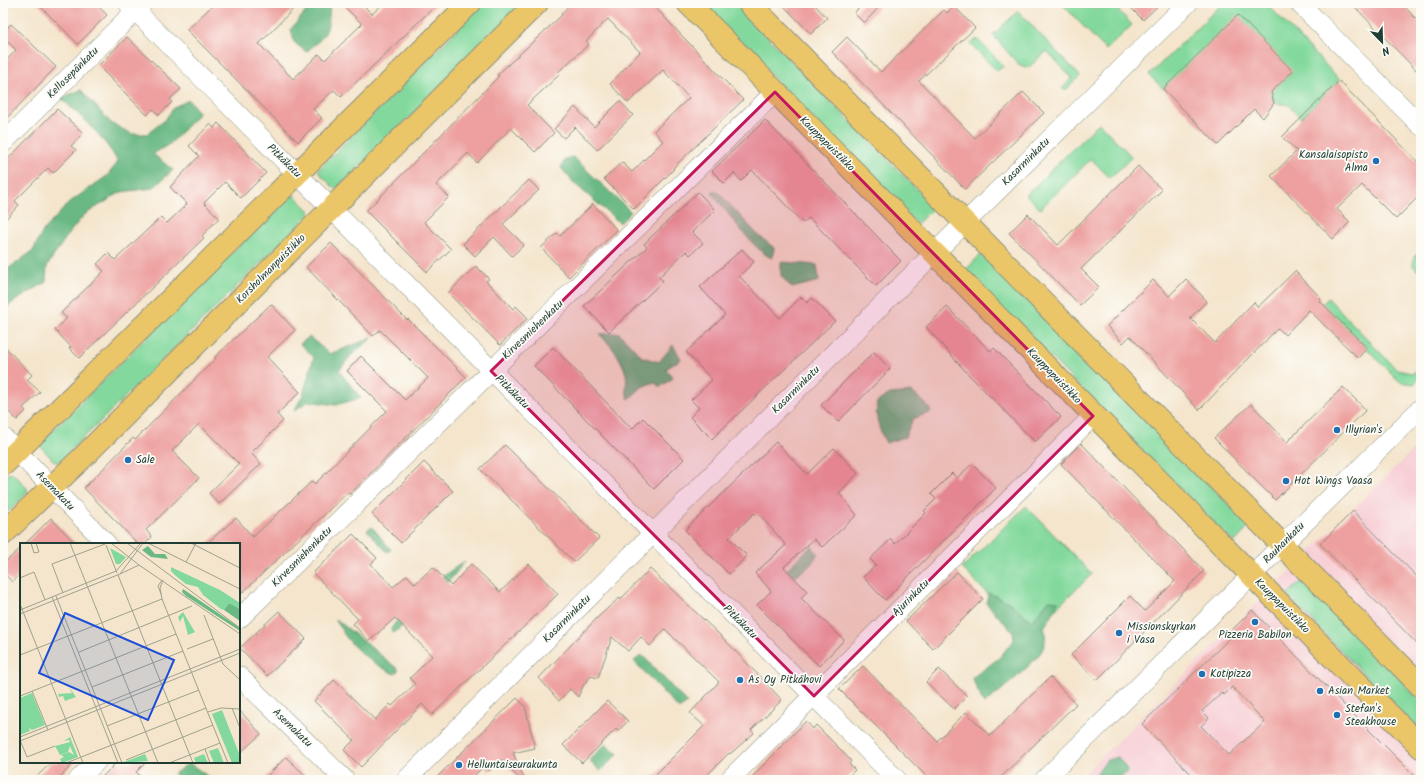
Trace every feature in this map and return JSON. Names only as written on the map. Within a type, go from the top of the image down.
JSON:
[{"type":"main road","points":[[8,451],[297,174],[470,3]]},
{"type":"main road","name":"Korsholmanpuistikko","points":[[3,534],[538,3]]},
{"type":"main road","name":"Kauppapuistikko","points":[[688,3],[1421,747]]},
{"type":"main road","points":[[748,3],[1421,686]]},
{"type":"street","name":"Kasarminkatu","points":[[406,780],[934,253],[1188,3]]},
{"type":"street","points":[[1298,3],[1421,126]]},
{"type":"street","name":"Pitkäkatu","points":[[136,6],[331,209],[897,780]]},
{"type":"street","name":"Kellosepänkatu","points":[[3,143],[136,6]]},
{"type":"street","name":"Kirvesmiehenkatu","points":[[240,618],[775,92]]},
{"type":"street","name":"Rauhankatu","points":[[1044,780],[1421,408]]},
{"type":"street","name":"Ajurinkatu","points":[[729,780],[1094,416]]},
{"type":"street","name":"Asemakatu","points":[[8,451],[52,487],[107,543]]},
{"type":"street","name":"Asemakatu","points":[[240,677],[345,780]]},
{"type":"street","points":[[78,780],[95,763]]},
{"type":"highlighted area","points":[[775,92],[1093,416],[814,696],[491,371]]},
{"type":"shaded area","points":[[1421,442],[1421,780],[1078,780]]},
{"type":"green space","points":[[313,3],[330,3],[329,20],[323,36],[306,52],[294,42],[291,29]]},
{"type":"green space","points":[[484,3],[524,3],[338,188],[334,188],[319,173],[319,169]]},
{"type":"green space","points":[[700,3],[734,3],[934,207],[917,224]]},
{"type":"green space","points":[[1061,3],[1087,3],[1095,9],[1106,3],[1112,3],[1132,25],[1106,50]]},
{"type":"green space","points":[[1223,3],[1266,3],[1339,79],[1339,81],[1301,118],[1289,105],[1274,103],[1273,98],[1268,94],[1163,89],[1149,75]]},
{"type":"green space","points":[[1018,11],[1080,76],[1065,91],[1062,88],[1072,78],[1047,51],[1028,68],[1018,64],[993,35]]},
{"type":"green space","points":[[977,39],[1004,66],[997,71],[970,44]]},
{"type":"green space","points":[[81,90],[111,123],[132,134],[147,134],[165,120],[174,107],[189,100],[199,113],[171,143],[153,154],[173,170],[153,188],[121,192],[84,215],[69,233],[47,266],[46,282],[12,303],[3,311],[3,293],[9,286],[9,268],[33,251],[43,231],[70,202],[107,176],[118,162],[106,144],[85,120],[61,98]]},
{"type":"green space","points":[[1099,123],[1132,157],[1110,178],[1091,159],[1040,209],[1026,195]]},
{"type":"green space","points":[[573,157],[631,212],[620,223],[575,184],[561,168],[565,159]]},
{"type":"green space","points":[[716,190],[757,234],[774,248],[772,258],[757,248],[740,229],[712,193]]},
{"type":"green space","points":[[290,196],[295,196],[309,210],[310,214],[59,462],[55,462],[41,447],[40,443]]},
{"type":"green space","points":[[1421,250],[1421,274],[1413,266],[1414,257]]},
{"type":"green space","points":[[981,254],[1250,526],[1234,543],[965,271]]},
{"type":"green space","points":[[781,262],[817,265],[819,281],[792,288],[781,276]]},
{"type":"green space","points":[[1328,298],[1397,370],[1412,373],[1421,369],[1421,377],[1414,384],[1400,382],[1322,304]]},
{"type":"green space","points":[[619,333],[642,357],[659,362],[673,345],[681,359],[666,369],[673,378],[660,387],[654,382],[642,387],[629,399],[626,392],[626,374],[623,366],[614,351],[599,334]]},
{"type":"green space","points":[[309,337],[330,354],[372,338],[350,356],[339,371],[361,398],[336,405],[308,401],[294,411],[303,395],[314,357],[300,344]]},
{"type":"green space","points":[[912,392],[927,405],[931,412],[913,419],[905,437],[886,443],[878,423],[877,402],[890,394]]},
{"type":"green space","points":[[13,473],[27,488],[27,493],[3,517],[3,478],[7,474]]},
{"type":"green space","points":[[1026,506],[1092,574],[1028,635],[962,568]]},
{"type":"green space","points":[[372,527],[391,550],[387,552],[367,530]]},
{"type":"green space","points":[[811,546],[818,553],[810,566],[794,576],[785,571]]},
{"type":"green space","points":[[465,561],[439,594],[394,633],[391,629],[405,610],[435,583]]},
{"type":"green space","points":[[1303,580],[1396,674],[1421,702],[1421,730],[1407,719],[1287,595]]},
{"type":"green space","points":[[989,593],[1010,603],[1032,621],[1049,600],[1058,601],[1051,617],[1044,627],[1045,641],[1040,654],[1034,661],[984,704],[972,678],[999,658],[1014,640],[1013,632],[986,603]]},
{"type":"green space","points":[[336,619],[399,670],[394,674],[376,664],[360,652],[346,637]]},
{"type":"green space","points":[[642,655],[687,703],[679,709],[634,661]]},
{"type":"green space","points":[[606,744],[618,754],[600,771],[589,760]]},
{"type":"green space","points":[[1118,757],[1128,771],[1118,780],[1094,779],[1107,760]]},
{"type":"green space","points":[[189,763],[213,780],[178,780],[174,774]]},
{"type":"building","points":[[37,3],[95,3],[107,15],[78,44]]},
{"type":"building","points":[[215,3],[299,3],[259,44],[293,79],[319,54],[325,60],[362,24],[341,3],[361,3],[372,14],[384,3],[438,3],[341,97],[334,90],[313,109],[322,118],[298,142],[187,30]]},
{"type":"building","points":[[571,3],[651,3],[743,100],[673,168],[674,169],[634,209],[604,179],[622,162],[632,172],[663,141],[654,131],[689,98],[663,70],[628,103],[610,84],[640,52],[608,19],[586,41],[589,44],[557,73],[559,75],[527,105],[554,133],[535,152],[511,128],[477,163],[468,153],[436,185],[449,197],[424,222],[451,249],[427,272],[366,211],[499,76],[497,75],[562,15],[561,14]]},
{"type":"building","points":[[781,3],[813,3],[827,18],[811,34]]},
{"type":"building","points":[[864,3],[883,3],[864,23],[854,13]]},
{"type":"building","points":[[1126,3],[1161,3],[1143,20]]},
{"type":"building","points":[[1351,3],[1401,3],[1421,24],[1421,75]]},
{"type":"building","points":[[954,6],[975,28],[919,81],[975,138],[1023,92],[1044,113],[965,189],[832,52],[847,37],[881,72],[944,10],[947,13]]},
{"type":"building","points":[[1238,15],[1293,71],[1271,92],[1274,103],[1263,118],[1254,109],[1218,145],[1163,89]]},
{"type":"building","points":[[11,24],[56,67],[3,122],[3,64],[16,50],[3,37],[3,32]]},
{"type":"building","points":[[127,37],[181,89],[170,99],[172,102],[159,115],[153,109],[147,115],[98,66]]},
{"type":"building","name":"Kansalaisopisto Alma","points":[[1339,81],[1421,165],[1421,194],[1396,219],[1362,185],[1337,209],[1350,222],[1333,239],[1271,176],[1297,151],[1282,137]]},
{"type":"building","points":[[620,101],[633,115],[597,150],[575,127],[564,138],[554,129],[575,107],[594,127]]},
{"type":"building","points":[[57,109],[83,133],[71,146],[76,150],[53,173],[48,168],[15,201],[19,205],[3,222],[3,164]]},
{"type":"building","points":[[765,120],[901,261],[876,286],[809,218],[803,223],[752,170],[741,181],[734,173],[724,183],[712,171]]},
{"type":"building","points":[[218,123],[266,173],[241,198],[225,182],[204,203],[219,218],[202,236],[204,238],[79,358],[55,330],[67,318],[61,313],[104,271],[97,264],[108,253],[115,260],[161,217],[167,223],[187,204],[170,187],[199,156],[189,146],[210,124],[214,128]]},
{"type":"building","points":[[1138,166],[1162,190],[1081,269],[1099,287],[1080,305],[1009,233],[1028,214],[1058,245]]},
{"type":"building","points":[[529,180],[539,190],[503,224],[524,245],[512,256],[494,237],[475,256],[463,244]]},
{"type":"building","points":[[698,192],[715,210],[692,232],[703,243],[690,255],[686,251],[659,277],[663,281],[609,332],[584,306],[647,247],[644,244]]},
{"type":"building","points":[[593,204],[617,230],[569,277],[541,248],[557,233],[560,236]]},
{"type":"building","points":[[331,243],[466,377],[350,494],[348,492],[240,595],[240,543],[207,543],[236,518],[253,537],[312,481],[315,484],[387,411],[347,371],[361,356],[405,400],[428,378],[380,330],[373,336],[306,267]]},
{"type":"building","points":[[742,249],[754,262],[739,276],[780,318],[801,297],[807,303],[812,298],[835,321],[712,439],[690,417],[699,408],[691,400],[712,380],[686,352],[725,315],[700,287]]},
{"type":"building","points":[[476,266],[489,279],[486,281],[513,309],[516,306],[528,318],[500,345],[448,293]]},
{"type":"building","points":[[1295,271],[1321,298],[1319,300],[1367,348],[1358,358],[1309,310],[1285,335],[1278,328],[1199,410],[1130,336],[1123,343],[1107,326],[1153,280],[1169,296],[1186,279],[1207,301],[1190,318],[1215,343],[1254,302],[1258,307]]},
{"type":"building","points":[[271,304],[295,330],[267,357],[300,392],[277,414],[283,421],[251,453],[261,464],[219,504],[209,493],[239,464],[199,424],[172,451],[199,478],[146,530],[152,537],[146,543],[137,543],[84,488],[133,438],[135,440],[216,358],[215,357]]},
{"type":"building","points":[[947,307],[990,351],[994,348],[1061,417],[1035,442],[968,374],[926,327]]},
{"type":"building","points":[[3,345],[32,375],[27,380],[40,392],[23,408],[26,411],[17,420],[3,406]]},
{"type":"building","points":[[553,347],[632,429],[643,418],[684,459],[654,489],[534,366]]},
{"type":"building","points":[[874,352],[890,369],[838,422],[821,405]]},
{"type":"building","points":[[1343,387],[1366,410],[1275,500],[1214,438],[1251,404],[1287,442]]},
{"type":"building","points":[[776,442],[807,474],[834,448],[858,473],[839,493],[857,515],[822,547],[814,539],[784,567],[807,591],[801,598],[844,640],[819,666],[757,605],[771,591],[755,573],[786,545],[759,514],[757,516],[754,513],[729,538],[747,556],[729,574],[685,530]]},
{"type":"building","points":[[1081,443],[1204,571],[1097,680],[1071,655],[1130,596],[1145,611],[1175,581],[1061,464]]},
{"type":"building","points":[[505,445],[599,538],[574,562],[480,469]]},
{"type":"building","points":[[424,462],[453,491],[401,543],[372,514]]},
{"type":"building","points":[[972,464],[996,488],[885,600],[863,577],[876,565],[870,559],[891,539],[895,544],[926,513],[924,511],[936,499],[931,494],[952,473],[957,478]]},
{"type":"building","points":[[1353,511],[1421,581],[1421,648],[1320,544]]},
{"type":"building","points":[[51,518],[75,543],[26,543]]},
{"type":"building","points":[[353,534],[377,558],[371,564],[393,587],[407,575],[415,584],[433,567],[451,586],[471,564],[500,592],[529,564],[558,594],[432,715],[422,704],[361,767],[344,750],[354,740],[314,701],[334,680],[375,720],[390,704],[392,706],[415,684],[410,678],[432,656],[395,618],[369,641],[353,624],[358,619],[313,573]]},
{"type":"building","points":[[20,549],[20,575],[12,582],[3,572],[3,564]]},
{"type":"building","points":[[650,569],[721,636],[782,700],[751,730],[754,733],[730,754],[729,753],[702,780],[650,780],[704,726],[690,713],[719,682],[665,629],[650,646],[641,637],[628,651],[612,637],[598,678],[591,676],[583,686],[578,697],[570,689],[559,701],[539,678],[597,618],[619,598],[620,600]]},
{"type":"building","points":[[957,572],[983,599],[933,649],[906,621]]},
{"type":"building","points":[[1252,610],[1419,780],[1197,780],[1142,724],[1230,638],[1227,635]],"holes":[[[1232,687],[1265,722],[1229,755],[1201,726],[1209,718],[1202,711],[1222,693],[1224,695]]]},
{"type":"building","points":[[279,611],[306,639],[267,676],[240,648]]},
{"type":"building","points":[[863,666],[937,741],[966,712],[990,736],[1050,677],[1076,704],[998,780],[930,780],[839,689]]},
{"type":"building","points":[[939,669],[967,696],[954,709],[926,682]]},
{"type":"building","points":[[517,698],[525,706],[535,748],[513,753],[525,780],[520,780],[502,760],[489,771],[484,766],[470,780],[434,780]]},
{"type":"building","points":[[607,701],[628,721],[618,731],[616,729],[582,763],[563,745]]},
{"type":"building","points":[[240,711],[261,734],[240,753]]},
{"type":"building","points":[[806,721],[813,729],[816,725],[841,750],[851,761],[849,764],[855,770],[845,780],[749,780]]},
{"type":"building","points":[[286,757],[310,780],[263,780]]},
{"type":"building","points":[[51,763],[74,763],[57,780],[33,780]]},
{"type":"building","points":[[116,763],[145,763],[136,772],[144,780],[99,780]]},
{"type":"place","name":"Kansalaisopisto Alma","points":[[1376,161]]},
{"type":"place","name":"Illyrian's","points":[[1337,430]]},
{"type":"place","name":"Sale","points":[[128,460]]},
{"type":"place","name":"Hot Wings Vaasa","points":[[1286,481]]},
{"type":"place","name":"Pizzeria Babilon","points":[[1255,622]]},
{"type":"place","name":"Missionskyrkan i Vasa","points":[[1119,633]]},
{"type":"place","name":"Kotipizza","points":[[1202,674]]},
{"type":"place","name":"As Oy Pitkähovi","points":[[740,680]]},
{"type":"place","name":"Asian Market","points":[[1320,691]]},
{"type":"place","name":"Stefan's Steakhouse","points":[[1337,715]]},
{"type":"place","name":"Helluntaiseurakunta","points":[[459,765]]}]
